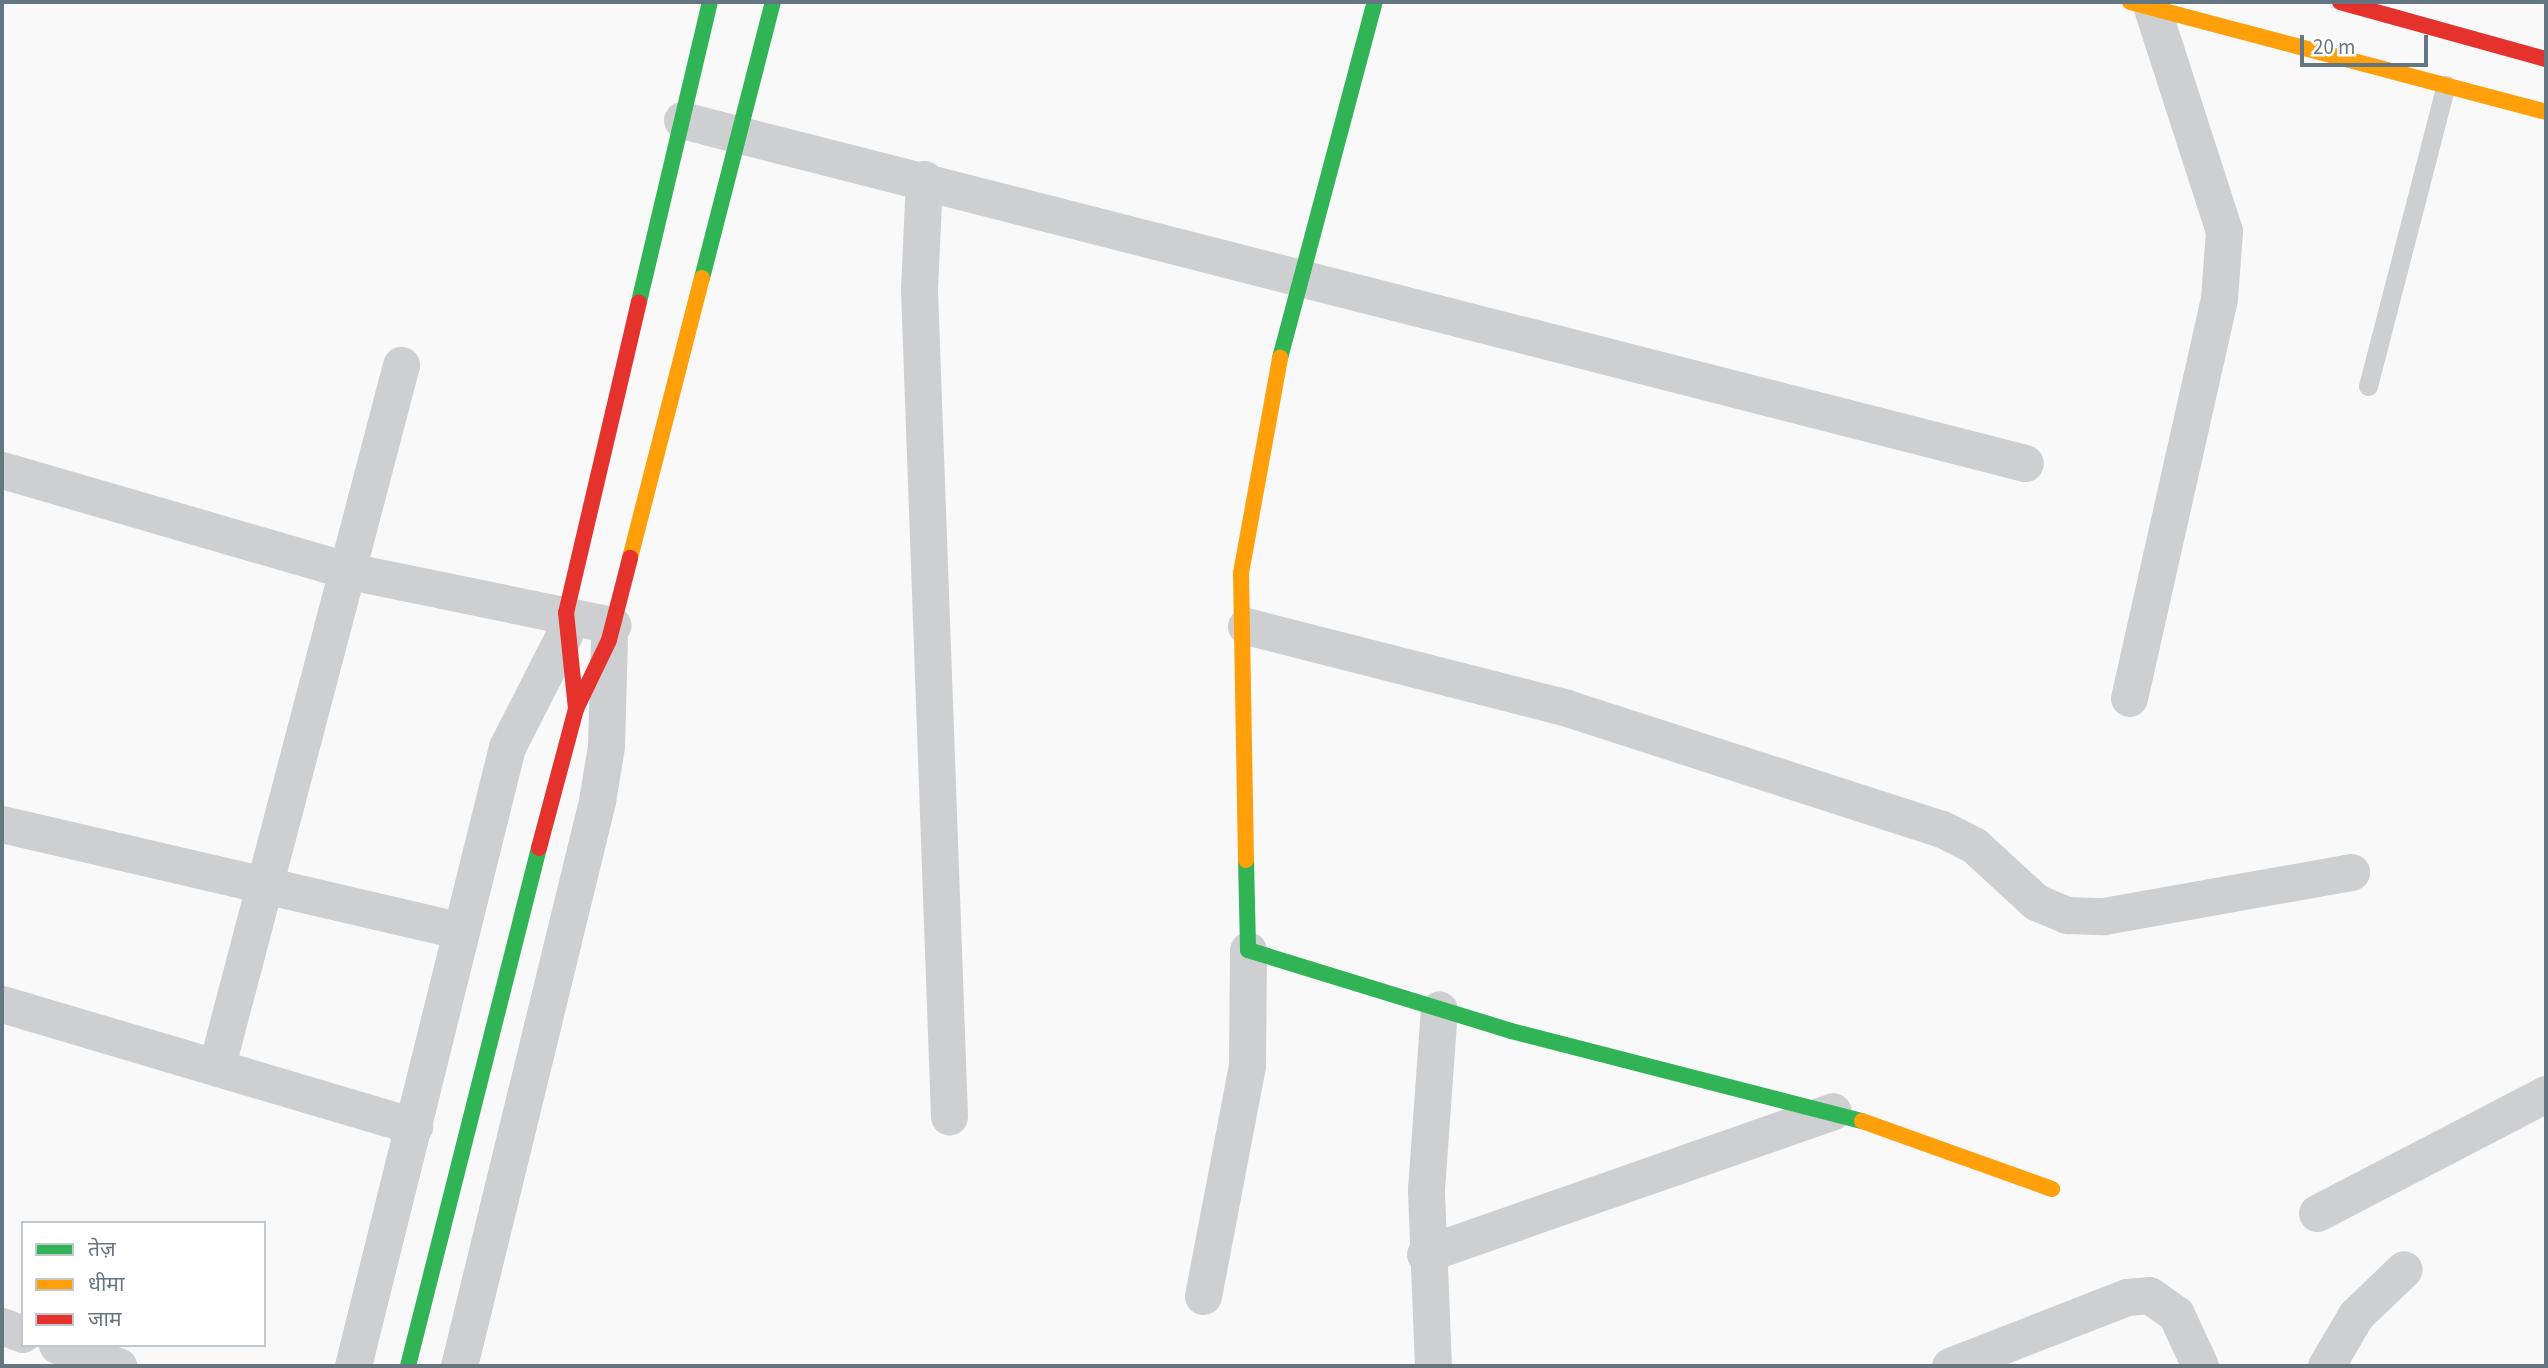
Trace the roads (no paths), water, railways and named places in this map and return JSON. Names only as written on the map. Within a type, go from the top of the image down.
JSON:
[{"type":"street","points":[[354,1366],[414,1126],[459,930],[508,747],[565,624],[710,2]]},
{"type":"street","points":[[408,1366],[492,1023],[576,709],[611,633],[773,2]]},
{"type":"street","points":[[1203,1296],[1247,1065],[1248,950],[1242,763],[1246,626],[1241,573],[1250,504],[1297,277],[1375,2]]},
{"type":"street","points":[[2340,2],[2546,59]]},
{"type":"street","points":[[2141,5],[2546,112]]},
{"type":"street","points":[[2129,698],[2219,298],[2224,231],[2141,5]]},
{"type":"street","points":[[682,120],[742,131],[1297,277],[2025,463]]},
{"type":"street","points":[[924,178],[919,290],[949,1116]]},
{"type":"street","points":[[217,1065],[261,881],[349,571],[401,365]]},
{"type":"street","points":[[2,470],[349,571],[611,633]]},
{"type":"street","points":[[565,624],[576,709]]},
{"type":"street","points":[[1246,626],[1567,708],[1942,829],[1975,846],[2036,902],[2067,915],[2104,916],[2351,872]]},
{"type":"street","points":[[459,1366],[597,801],[606,746],[611,633]]},
{"type":"street","points":[[2,824],[261,881],[459,930]]},
{"type":"street","points":[[1248,950],[1439,1009],[1833,1111],[2052,1189]]},
{"type":"street","points":[[2,1004],[217,1065],[414,1126]]},
{"type":"street","points":[[1433,1366],[1425,1254],[1439,1009]]},
{"type":"street","points":[[2317,1213],[2546,1094]]},
{"type":"street","points":[[1425,1254],[1833,1111]]},
{"type":"street","points":[[2326,1366],[2356,1315],[2404,1269]]},
{"type":"street","points":[[1950,1366],[2127,1297],[2149,1295],[2176,1314],[2200,1366]]},
{"type":"street","points":[[2,1326],[21,1333]]},
{"type":"street","points":[[63,1347],[118,1366]]},
{"type":"lane","points":[[2368,386],[2446,85]]}]
